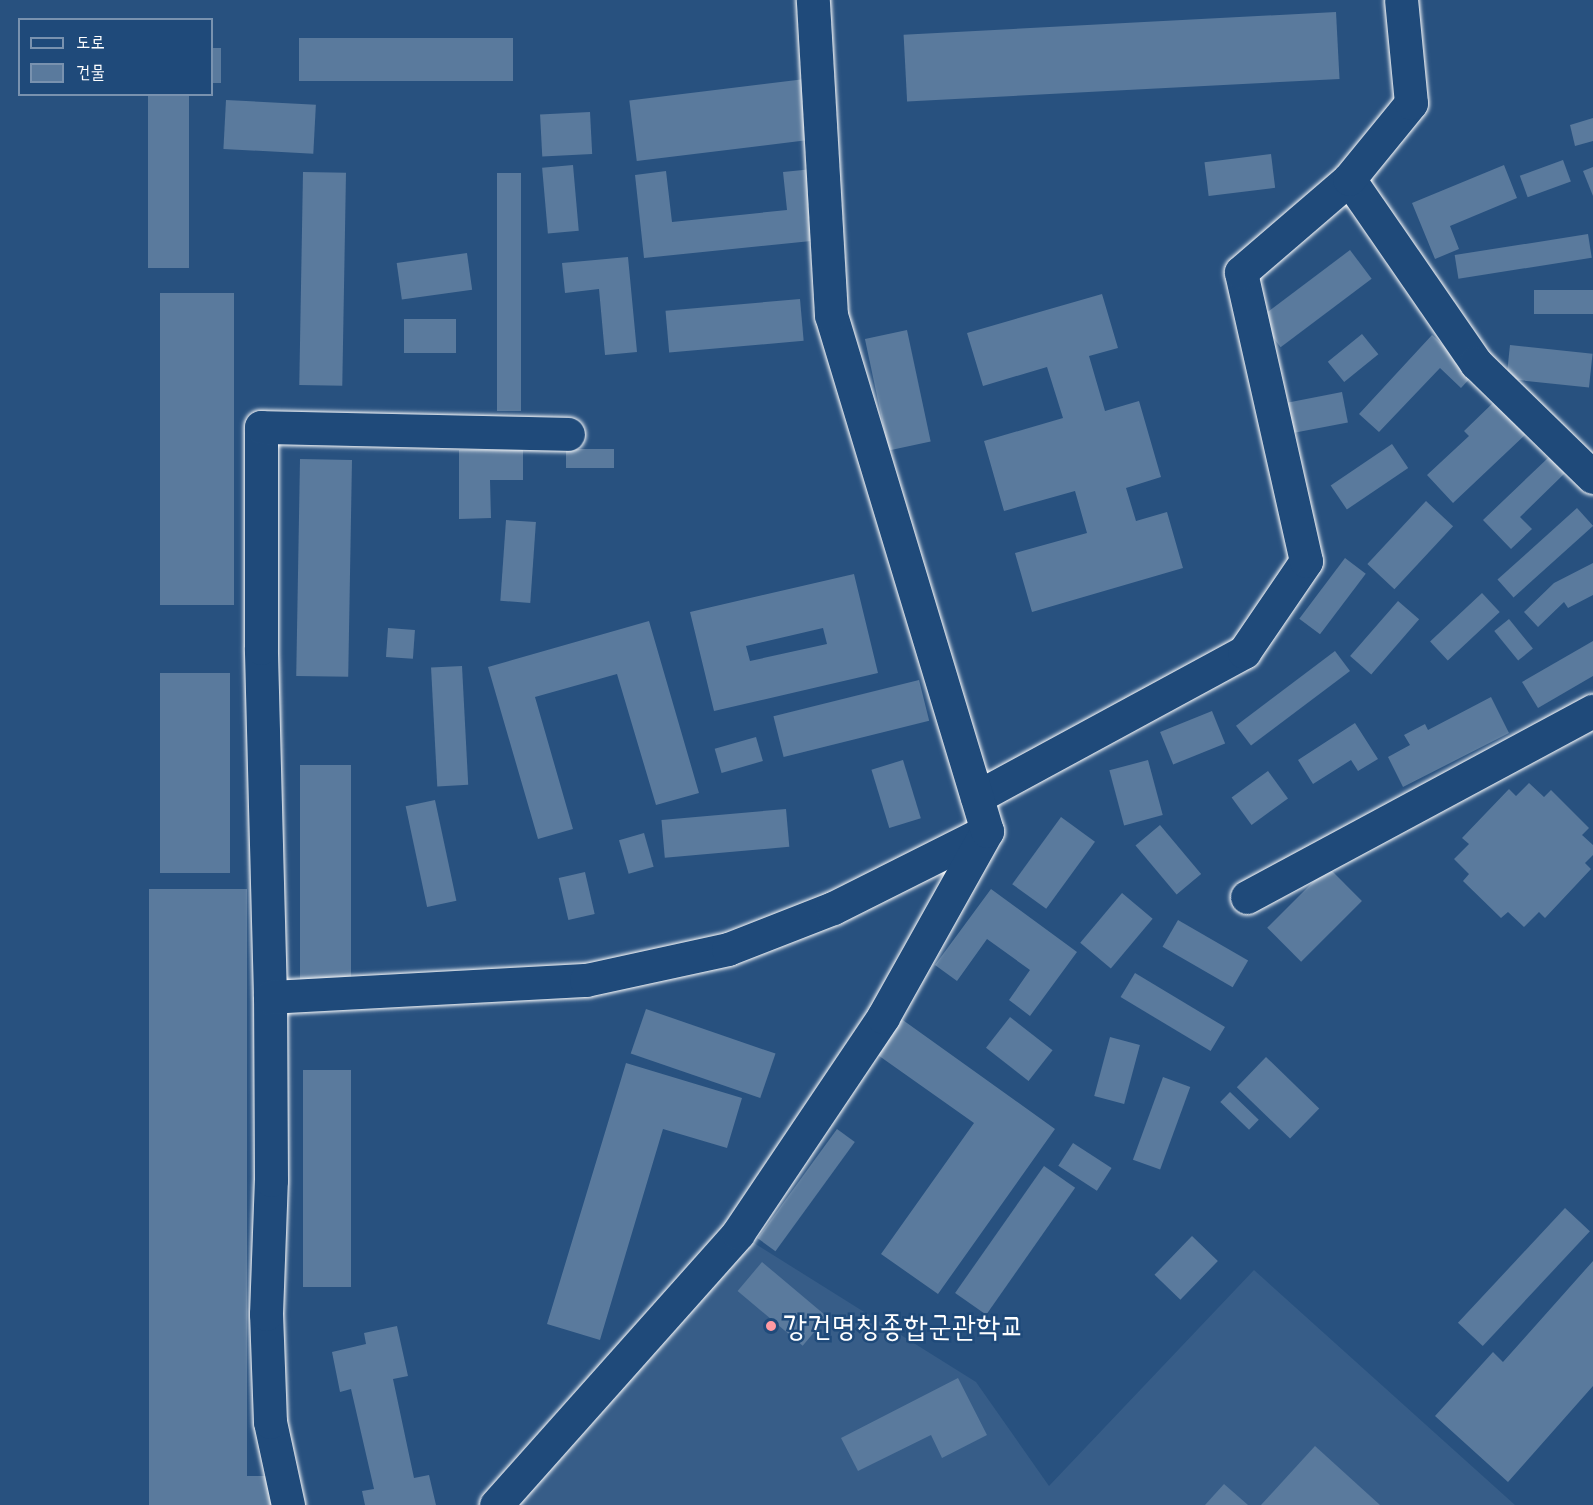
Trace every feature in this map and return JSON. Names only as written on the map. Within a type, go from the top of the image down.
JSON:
[{"type":"street","points":[[496,1505],[738,1233],[883,1017],[987,831],[831,315],[813,0]]},
{"type":"street","points":[[976,797],[1244,652],[1306,561],[1241,272],[1349,178],[1411,103],[1401,0]]},
{"type":"street","points":[[1349,178],[1476,363],[1593,477]]},
{"type":"street","points":[[288,1505],[270,1410],[267,1314],[271,1180],[270,997],[261,648],[261,427],[568,434]]},
{"type":"street","points":[[1247,897],[1593,711]]},
{"type":"street","points":[[270,997],[586,980],[728,949],[833,908],[987,831]]},
{"type":"shaded area","name":"강건명칭종합군관학교","points":[[738,1233],[976,1382],[1049,1486],[1254,1270],[1515,1505],[496,1505]]},
{"type":"building","points":[[1336,12],[1340,79],[907,102],[904,35]]},
{"type":"building","points":[[299,38],[513,38],[513,81],[299,81]]},
{"type":"building","points":[[213,48],[221,48],[221,83],[213,83]]},
{"type":"building","points":[[805,79],[812,140],[637,161],[629,101]]},
{"type":"building","points":[[148,96],[189,96],[189,268],[148,268]]},
{"type":"building","points":[[226,100],[316,105],[313,154],[223,149]]},
{"type":"building","points":[[590,112],[592,154],[542,157],[540,115]]},
{"type":"building","points":[[1593,118],[1593,141],[1575,146],[1570,125]]},
{"type":"building","points":[[1271,154],[1275,188],[1209,196],[1204,162]]},
{"type":"building","points":[[1563,160],[1571,182],[1528,197],[1520,176]]},
{"type":"building","points":[[573,165],[579,231],[548,233],[542,168]]},
{"type":"building","points":[[1504,165],[1517,198],[1450,226],[1459,249],[1435,259],[1412,203]]},
{"type":"building","points":[[1593,167],[1593,196],[1583,171]]},
{"type":"building","points":[[813,169],[821,240],[644,258],[635,175],[666,171],[672,222],[787,210],[783,172]]},
{"type":"building","points":[[303,172],[346,173],[342,386],[299,385]]},
{"type":"building","points":[[497,173],[521,173],[521,411],[497,411]]},
{"type":"building","points":[[1588,234],[1592,258],[1458,279],[1455,255]]},
{"type":"building","points":[[1350,250],[1372,279],[1281,347],[1259,319]]},
{"type":"building","points":[[467,253],[472,290],[402,300],[397,263]]},
{"type":"building","points":[[628,257],[637,352],[605,355],[599,289],[565,293],[562,263]]},
{"type":"building","points":[[1534,290],[1593,290],[1593,314],[1534,314]]},
{"type":"building","points":[[160,293],[234,293],[234,605],[160,605]]},
{"type":"building","points":[[1102,294],[1118,348],[1089,356],[1105,411],[1139,401],[1161,477],[1126,488],[1136,521],[1167,512],[1183,568],[1032,612],[1015,553],[1087,533],[1075,491],[1004,511],[984,441],[1063,418],[1047,367],[983,386],[967,333]]},
{"type":"building","points":[[800,299],[804,341],[669,353],[666,311]]},
{"type":"building","points":[[404,319],[456,319],[456,353],[404,353]]},
{"type":"building","points":[[907,330],[931,442],[889,450],[865,339]]},
{"type":"building","points":[[1362,334],[1378,354],[1344,382],[1328,362]]},
{"type":"building","points":[[1432,335],[1474,374],[1461,388],[1440,368],[1379,432],[1359,414]]},
{"type":"building","points":[[1510,345],[1593,354],[1589,387],[1506,379]]},
{"type":"building","points":[[1342,392],[1348,422],[1293,433],[1287,403]]},
{"type":"building","points":[[1496,400],[1527,433],[1453,503],[1427,475],[1469,436],[1464,431]]},
{"type":"building","points":[[1392,444],[1408,468],[1347,509],[1331,485]]},
{"type":"building","points":[[566,449],[614,449],[614,468],[566,468]]},
{"type":"building","points":[[459,450],[523,450],[523,480],[490,480],[491,518],[459,519]]},
{"type":"building","points":[[1549,457],[1565,473],[1520,517],[1532,529],[1511,549],[1483,520]]},
{"type":"building","points":[[300,459],[352,460],[348,677],[296,676]]},
{"type":"building","points":[[1426,501],[1453,526],[1394,589],[1367,564]]},
{"type":"building","points":[[1577,508],[1593,526],[1514,597],[1497,580]]},
{"type":"building","points":[[506,520],[536,522],[530,603],[500,601]]},
{"type":"building","points":[[1345,558],[1366,574],[1320,634],[1299,619]]},
{"type":"building","points":[[1593,563],[1593,595],[1568,608],[1564,602],[1538,627],[1524,612],[1554,583]]},
{"type":"building","points":[[854,574],[878,673],[714,711],[690,612]],"holes":[[[823,628],[827,644],[750,661],[746,646]]]},
{"type":"building","points":[[1482,593],[1500,612],[1448,660],[1430,641]]},
{"type":"building","points":[[1398,601],[1419,619],[1371,674],[1350,656]]},
{"type":"building","points":[[1509,619],[1533,649],[1518,660],[1494,631]]},
{"type":"building","points":[[649,621],[699,793],[656,805],[617,674],[535,697],[573,829],[538,839],[488,667]]},
{"type":"building","points":[[388,628],[415,630],[413,659],[386,657]]},
{"type":"building","points":[[1593,641],[1593,676],[1538,708],[1522,682]]},
{"type":"building","points":[[1335,651],[1350,671],[1251,746],[1236,726]]},
{"type":"building","points":[[462,666],[468,785],[437,786],[431,668]]},
{"type":"building","points":[[160,673],[230,673],[230,873],[160,873]]},
{"type":"building","points":[[919,680],[929,721],[784,757],[773,716]]},
{"type":"building","points":[[1491,697],[1509,733],[1403,787],[1388,757],[1410,745],[1404,735],[1425,724],[1428,730]]},
{"type":"building","points":[[1212,711],[1225,743],[1173,764],[1160,732]]},
{"type":"building","points":[[1355,723],[1378,759],[1358,771],[1351,760],[1313,784],[1298,760]]},
{"type":"building","points":[[756,737],[763,761],[722,773],[715,749]]},
{"type":"building","points":[[903,760],[921,818],[889,828],[871,770]]},
{"type":"building","points":[[1148,760],[1163,815],[1124,825],[1109,770]]},
{"type":"building","points":[[300,765],[351,765],[351,980],[300,980]]},
{"type":"building","points":[[1268,771],[1288,799],[1252,825],[1232,797]]},
{"type":"building","points":[[1529,783],[1544,797],[1551,790],[1589,828],[1582,835],[1593,845],[1593,855],[1585,863],[1591,869],[1545,918],[1539,912],[1524,927],[1508,912],[1501,918],[1463,881],[1469,874],[1454,859],[1469,844],[1462,838],[1509,789],[1516,796]]},
{"type":"building","points":[[435,800],[456,901],[427,907],[406,806]]},
{"type":"building","points":[[786,809],[789,847],[665,858],[661,820]]},
{"type":"building","points":[[1061,817],[1095,842],[1046,909],[1012,884]]},
{"type":"building","points":[[1160,825],[1201,874],[1177,895],[1135,846]]},
{"type":"building","points":[[644,833],[654,867],[629,874],[619,840]]},
{"type":"building","points":[[1328,867],[1362,901],[1301,962],[1267,928]]},
{"type":"building","points":[[585,872],[595,914],[568,920],[559,878]]},
{"type":"building","points":[[149,889],[247,889],[247,1476],[274,1476],[274,1505],[149,1505]]},
{"type":"building","points":[[991,889],[1077,952],[1030,1016],[1009,1000],[1030,970],[987,939],[957,981],[935,965]]},
{"type":"building","points":[[1122,893],[1153,919],[1111,969],[1080,943]]},
{"type":"building","points":[[1178,920],[1248,960],[1233,987],[1162,947]]},
{"type":"building","points":[[1135,973],[1225,1027],[1211,1051],[1121,997]]},
{"type":"building","points":[[646,1009],[776,1054],[760,1098],[631,1053]]},
{"type":"building","points":[[1010,1017],[1053,1050],[1029,1081],[986,1048]]},
{"type":"building","points":[[900,1018],[1055,1129],[938,1294],[881,1254],[974,1123],[875,1053]]},
{"type":"building","points":[[1110,1037],[1140,1045],[1124,1104],[1094,1096]]},
{"type":"building","points":[[1266,1057],[1319,1108],[1290,1139],[1237,1087]]},
{"type":"building","points":[[626,1063],[742,1098],[727,1148],[663,1129],[600,1340],[547,1324]]},
{"type":"building","points":[[303,1070],[351,1070],[351,1287],[303,1287]]},
{"type":"building","points":[[1163,1077],[1190,1087],[1160,1170],[1133,1160]]},
{"type":"building","points":[[1230,1092],[1259,1120],[1249,1130],[1220,1102]]},
{"type":"building","points":[[837,1129],[855,1142],[775,1251],[758,1238]]},
{"type":"building","points":[[1073,1143],[1112,1168],[1097,1191],[1058,1166]]},
{"type":"building","points":[[1044,1166],[1075,1188],[986,1315],[955,1293]]},
{"type":"building","points":[[1565,1208],[1590,1231],[1483,1346],[1458,1323]]},
{"type":"building","points":[[1192,1236],[1218,1261],[1180,1300],[1154,1275]]},
{"type":"building","points":[[1593,1261],[1593,1386],[1508,1482],[1435,1416],[1493,1352],[1503,1362]]},
{"type":"building","points":[[762,1262],[827,1317],[803,1346],[738,1291]]},
{"type":"building","points":[[397,1326],[408,1376],[393,1379],[414,1478],[429,1475],[436,1505],[365,1505],[362,1491],[374,1489],[351,1389],[340,1392],[332,1352],[366,1344],[364,1333]]},
{"type":"building","points":[[958,1378],[987,1435],[942,1458],[931,1435],[858,1471],[841,1438]]},
{"type":"building","points":[[1315,1446],[1380,1505],[1261,1505]]},
{"type":"building","points":[[1224,1484],[1248,1505],[1205,1505]]},
{"type":"place","name":"강건명칭종합군관학교","points":[[771,1326]]}]
